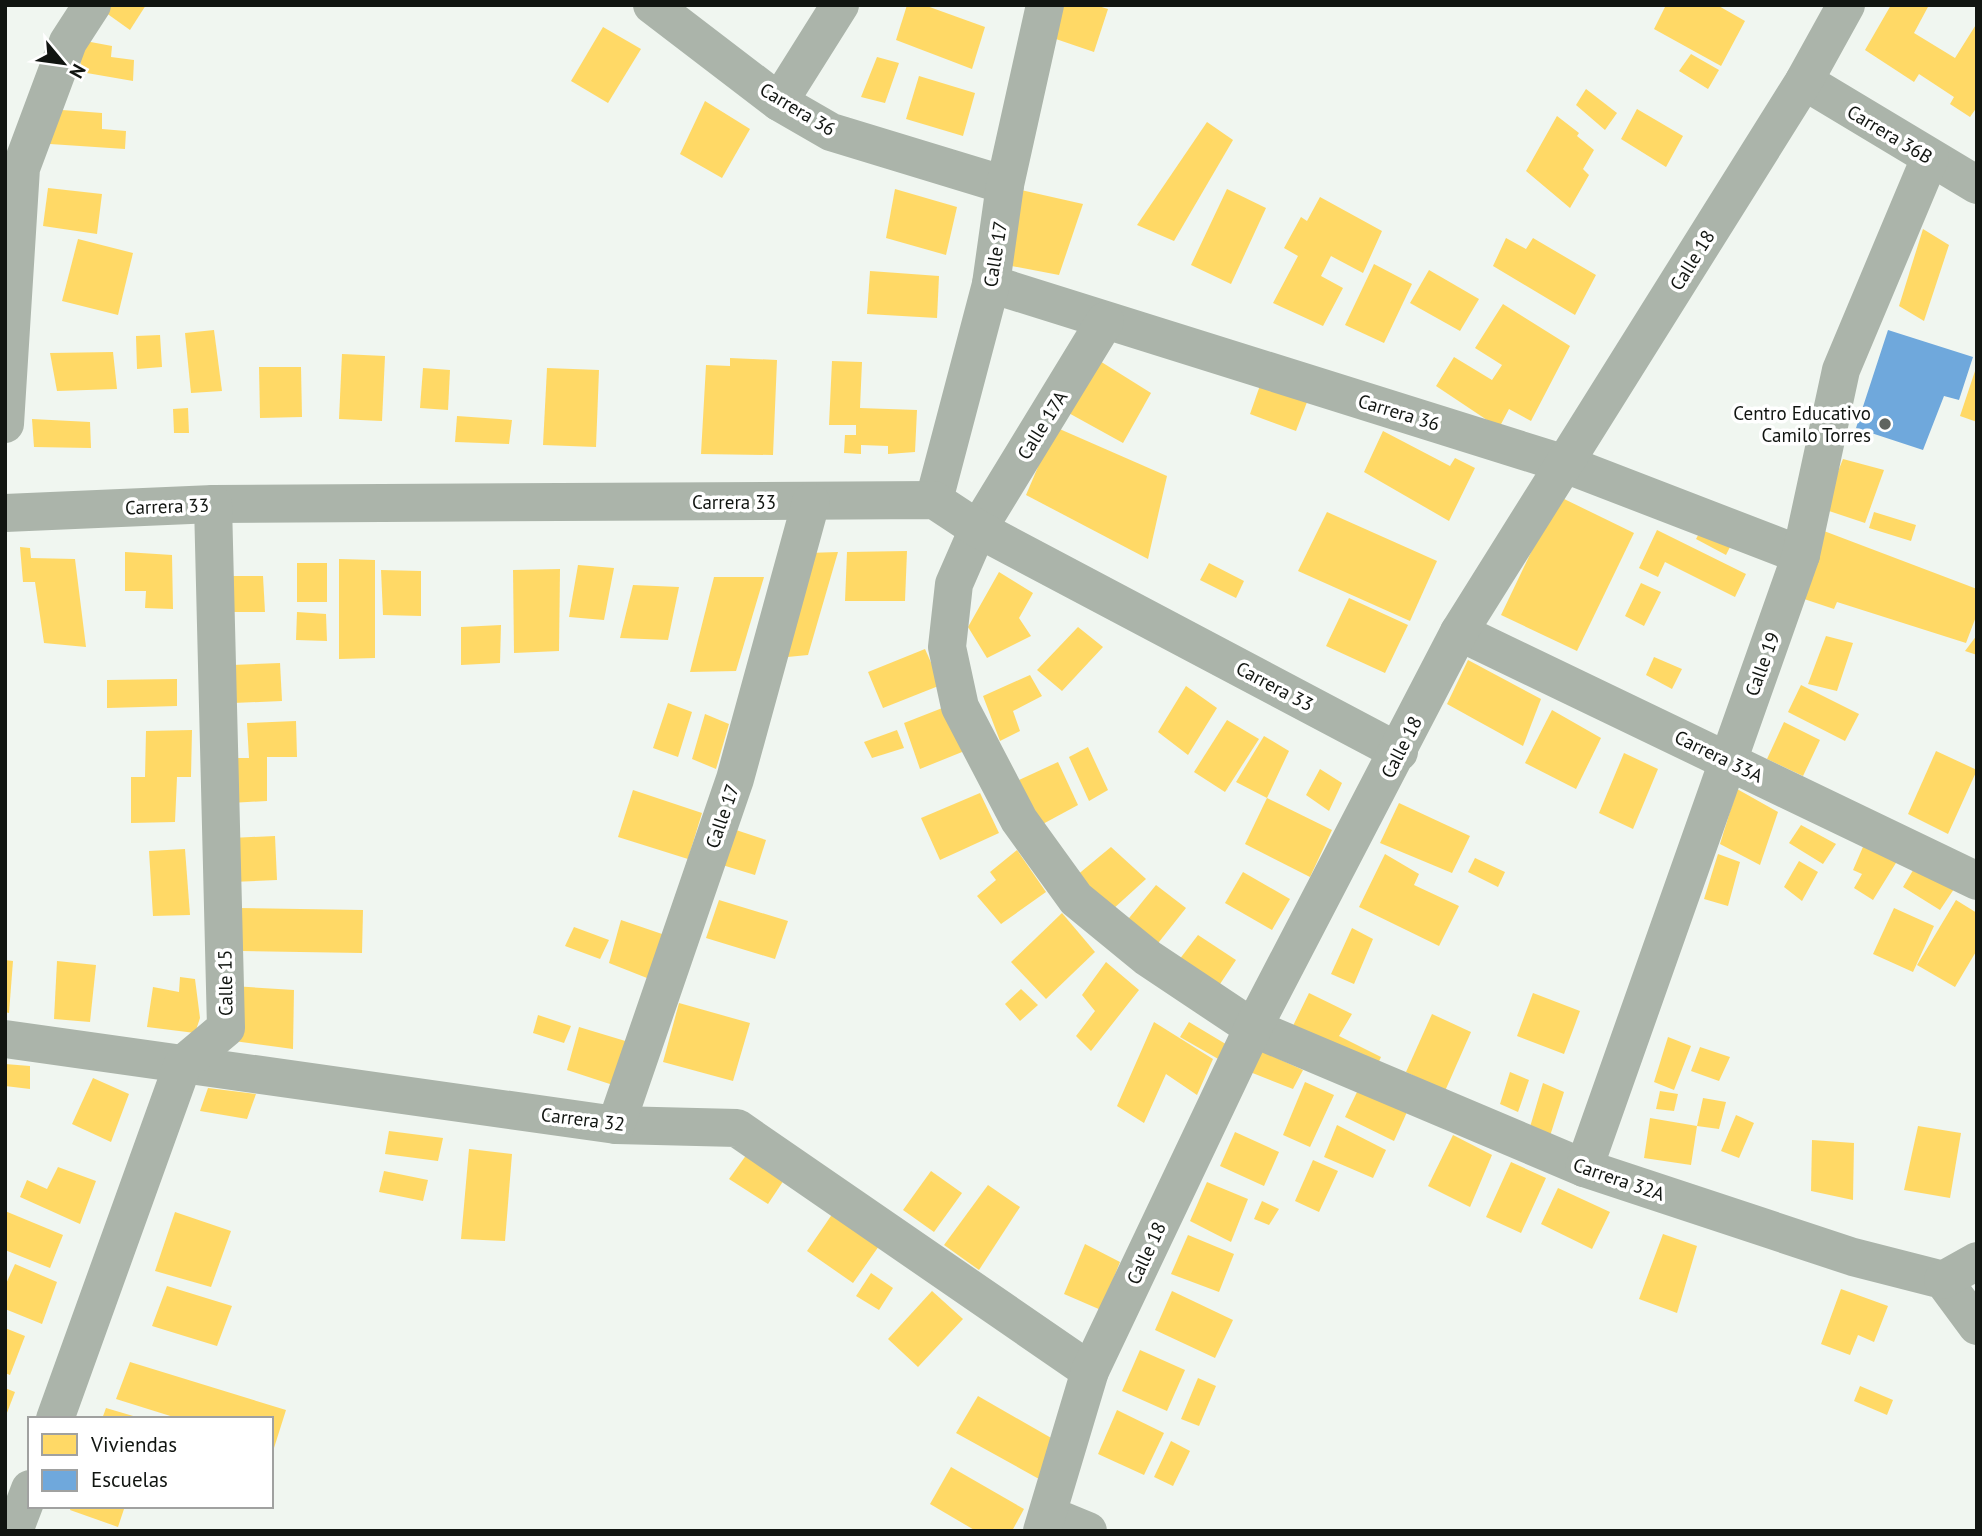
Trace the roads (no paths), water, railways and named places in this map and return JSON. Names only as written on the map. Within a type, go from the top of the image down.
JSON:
[{"type":"street","points":[[5,424],[21,168],[68,42],[92,5]]},
{"type":"street","name":"Carrera 36","points":[[652,5],[779,102],[831,132],[1005,185]]},
{"type":"street","points":[[779,102],[840,5]]},
{"type":"street","name":"Calle 17","points":[[934,500],[991,284],[1005,185],[1045,5]]},
{"type":"street","name":"Calle 18","points":[[1045,1523],[1090,1371],[1253,1028],[1399,752],[1459,632],[1804,81],[1846,5]]},
{"type":"street","name":"Carrera 36B","points":[[1804,81],[1977,185]]},
{"type":"street","name":"Calle 19","points":[[1584,1168],[1801,555],[1841,370],[1930,158]]},
{"type":"street","name":"Carrera 36","points":[[991,284],[1565,464],[1801,555]]},
{"type":"street","name":"Calle 17A","points":[[978,529],[1105,321]]},
{"type":"street","name":"Carrera 33","points":[[5,513],[213,504],[934,500],[978,529],[1399,752]]},
{"type":"street","name":"Calle 17","points":[[616,1125],[735,779],[811,502]]},
{"type":"street","name":"Calle 15","points":[[183,1064],[226,1028],[213,504]]},
{"type":"street","points":[[978,529],[954,584],[947,647],[960,707],[1019,820],[1076,899],[1148,958],[1253,1028]]},
{"type":"street","name":"Carrera 33A","points":[[1459,632],[1977,881]]},
{"type":"street","name":"Carrera 32A","points":[[1253,1028],[1584,1168],[1853,1256],[1943,1280]]},
{"type":"street","name":"Carrera 32","points":[[5,1039],[616,1125],[737,1128],[1090,1371]]},
{"type":"street","points":[[56,1417],[183,1064]]},
{"type":"street","points":[[1977,1261],[1943,1280],[1977,1326]]},
{"type":"street","points":[[12,1527],[28,1493]]},
{"type":"street","points":[[1045,1523],[1088,1531]]},
{"type":"place","name":"Centro Educativo Camilo Torres","points":[[1885,424]]}]
